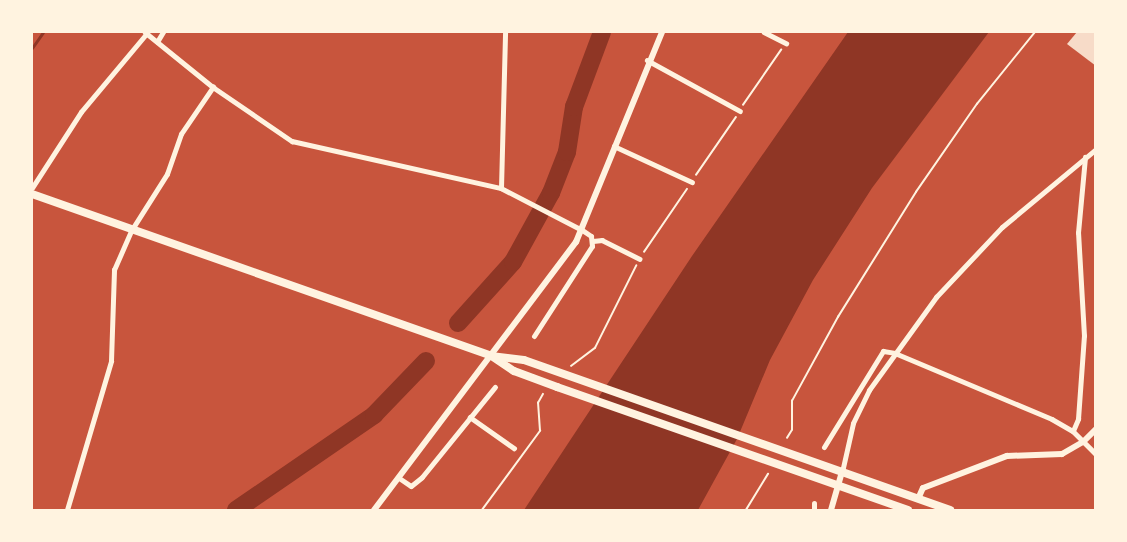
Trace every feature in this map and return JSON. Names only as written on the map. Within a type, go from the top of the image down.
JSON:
[{"type":"highway","points":[[32,194],[131,231],[491,356],[524,360],[565,371],[950,510]]},
{"type":"highway","points":[[491,356],[514,371],[557,387],[908,510]]},
{"type":"main road","points":[[374,510],[564,261],[582,230],[647,60],[662,32]]},
{"type":"main road","points":[[918,500],[923,488],[1007,456],[1062,454],[1083,442],[1095,429]]},
{"type":"main road","points":[[831,510],[842,472]]},
{"type":"street","points":[[32,188],[81,112],[146,32],[213,87],[292,141],[501,188],[582,230],[593,241]]},
{"type":"street","points":[[157,42],[163,32]]},
{"type":"street","points":[[501,188],[505,32]]},
{"type":"street","points":[[764,32],[786,43]]},
{"type":"street","points":[[647,60],[740,111]]},
{"type":"street","points":[[67,510],[111,361],[110,289],[114,270],[131,231],[167,174],[182,134],[213,87]]},
{"type":"street","points":[[614,146],[692,182]]},
{"type":"street","points":[[842,472],[853,423],[869,390],[965,262],[1095,149]]},
{"type":"street","points":[[1073,431],[1078,419],[1084,336],[1078,233],[1084,157]]},
{"type":"street","points":[[593,241],[602,240],[640,259]]},
{"type":"street","points":[[534,336],[579,272],[593,241]]},
{"type":"street","points":[[824,447],[883,351],[895,353],[1052,419],[1073,431],[1095,454]]},
{"type":"street","points":[[399,478],[411,486],[422,477],[495,387]]},
{"type":"street","points":[[470,417],[514,448]]},
{"type":"street","points":[[814,503],[814,510]]},
{"type":"path","points":[[787,438],[792,430],[792,401],[838,318],[922,182],[977,104],[1035,32]]},
{"type":"path","points":[[565,371],[595,348],[640,259],[786,43]]},
{"type":"path","points":[[482,510],[540,431],[538,403],[543,394]]},
{"type":"path","points":[[746,510],[768,474]]},
{"type":"shaded area","points":[[848,32],[989,32],[872,188],[813,280],[770,360],[737,439],[698,510],[524,510],[692,256]]},
{"type":"building","points":[[1077,32],[1096,32],[1096,66],[1067,44]]},
{"type":"waterway","points":[[32,48],[43,32]]},
{"type":"waterway","points":[[458,323],[513,262],[551,193],[567,152],[574,107],[602,32]]},
{"type":"waterway","points":[[236,510],[374,415],[426,361]]}]
